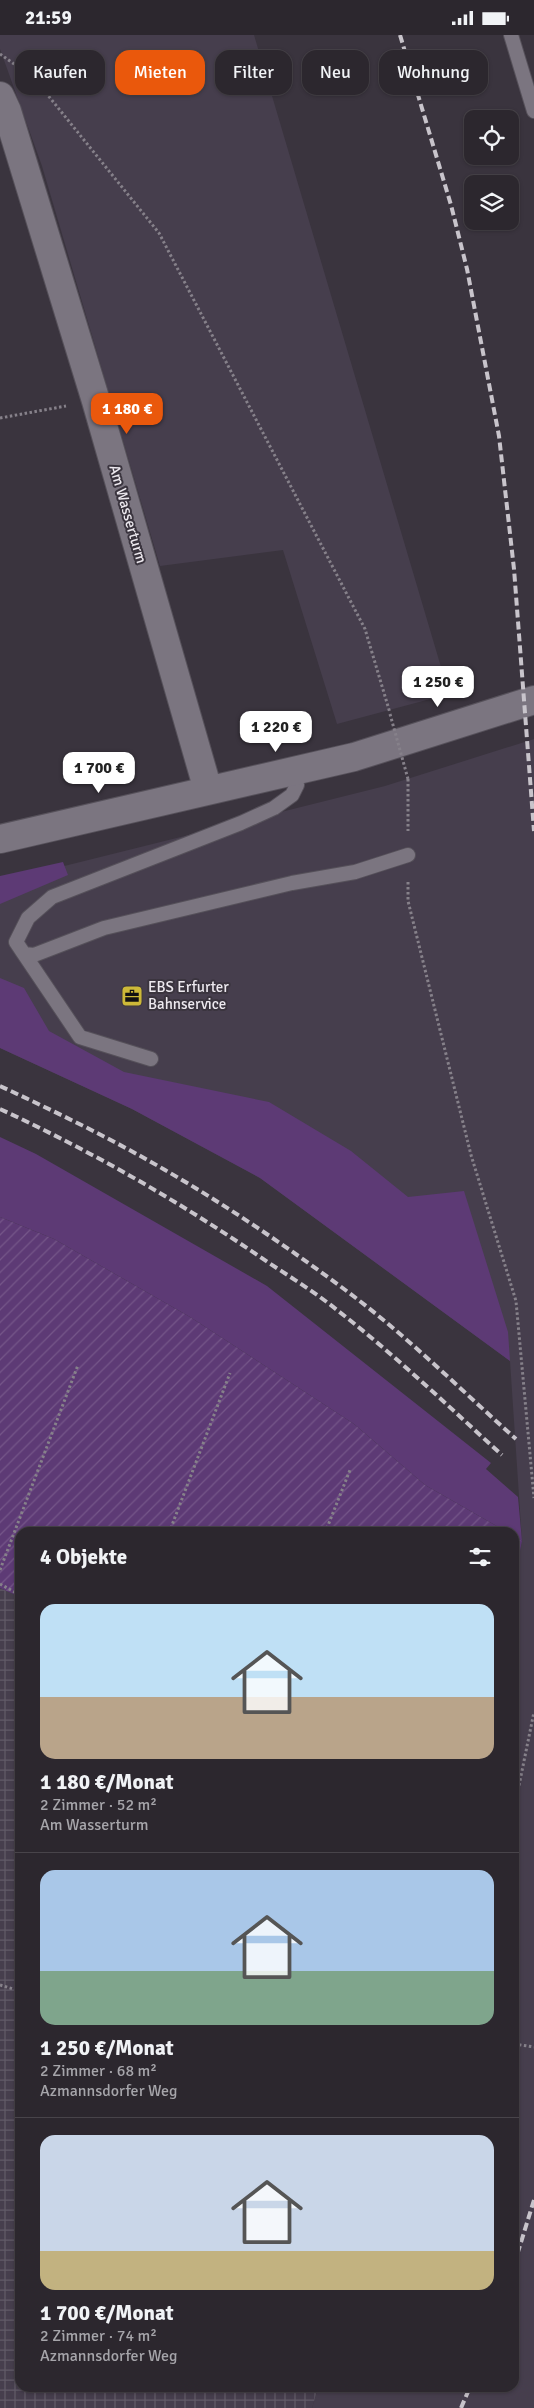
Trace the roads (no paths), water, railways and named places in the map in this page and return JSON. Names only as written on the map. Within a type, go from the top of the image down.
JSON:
[{"type":"street","name":"Am Wasserturm","points":[[0,96],[7,111],[96,401],[208,790]]},
{"type":"street","points":[[0,839],[354,757],[534,700]]},
{"type":"lane","points":[[511,35],[534,111]]},
{"type":"lane","points":[[151,1059],[80,1037],[16,942],[28,918],[52,897],[241,823],[274,808],[292,795],[297,785],[293,770]]},
{"type":"lane","points":[[24,954],[34,955],[104,928],[292,883],[355,872],[408,855]]},
{"type":"railway","points":[[400,35],[451,205],[467,269],[499,436],[514,569],[534,831]]},
{"type":"railway","points":[[0,1086],[84,1126],[145,1159],[211,1198],[282,1244],[392,1327],[516,1439]]},
{"type":"railway","points":[[0,1109],[70,1143],[138,1180],[204,1220],[312,1292],[380,1345],[502,1455]]},
{"type":"railway","points":[[519,2249],[534,2200]]},
{"type":"railway","points":[[461,2408],[468,2392]]},
{"type":"place","name":"EBS Erfurter Bahnservice","points":[[132,996]]}]
